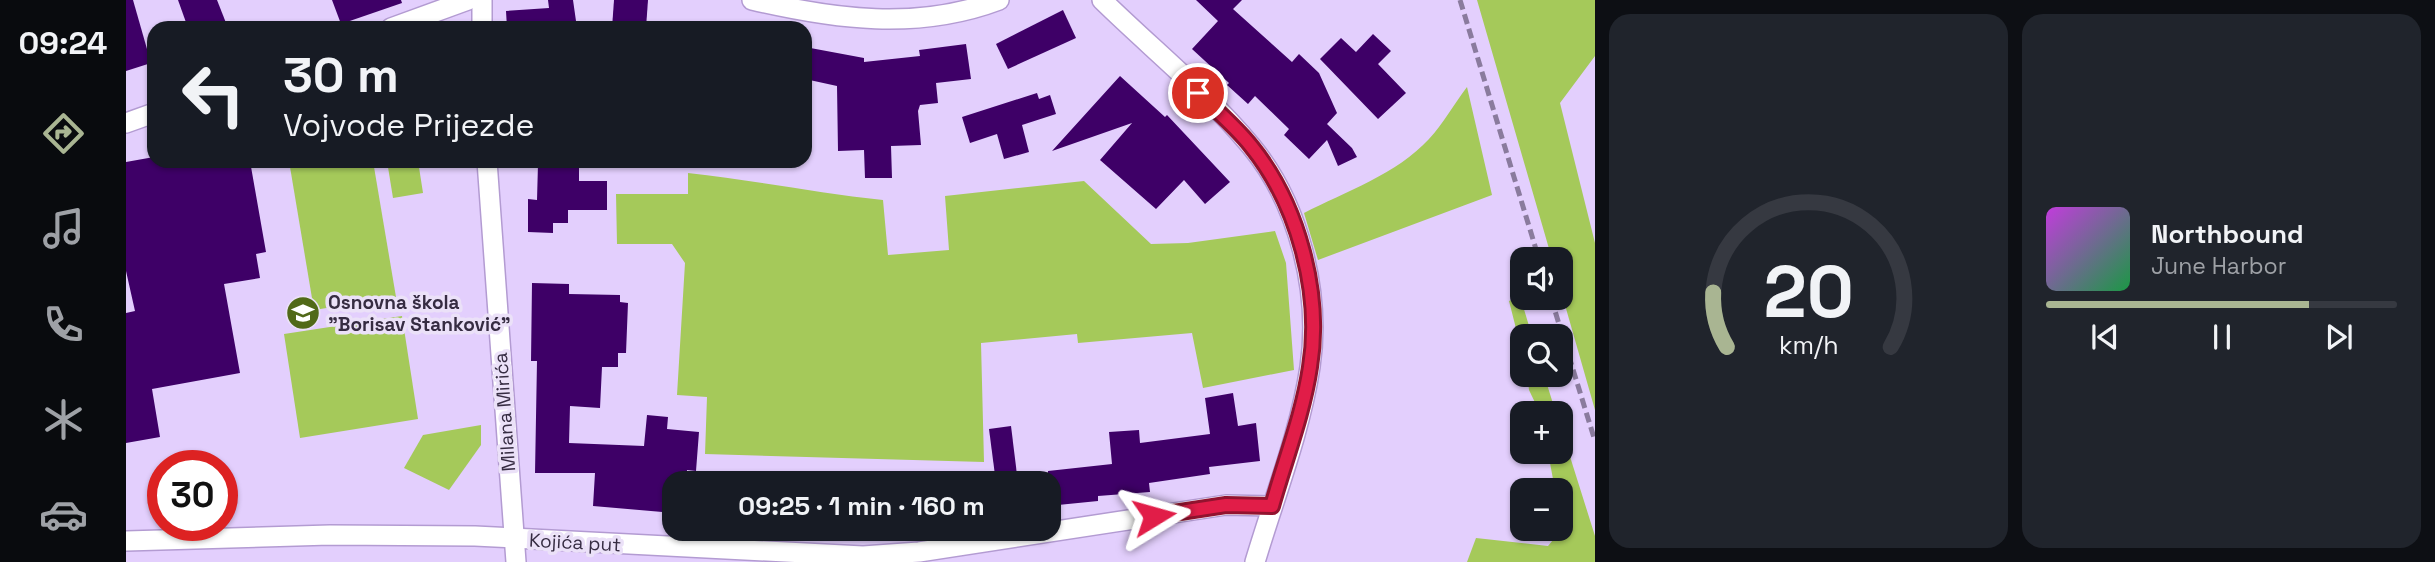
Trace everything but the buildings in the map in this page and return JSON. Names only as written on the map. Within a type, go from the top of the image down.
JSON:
[{"type":"street","points":[[410,21],[468,0]]},
{"type":"street","points":[[482,0],[482,21]]},
{"type":"street","points":[[752,0],[830,16],[877,21],[925,17],[999,0]]},
{"type":"street","points":[[1102,0],[1251,146],[1281,196],[1303,251],[1312,326],[1311,365],[1304,400],[1255,562]]},
{"type":"street","points":[[126,123],[147,116]]},
{"type":"street","name":"Milana Mirića","points":[[488,168],[516,562]]},
{"type":"street","name":"Kojića put","points":[[126,541],[330,534],[514,538],[889,558],[1226,505],[1272,506]]},
{"type":"green space","points":[[1477,0],[1595,0],[1595,56],[1560,103],[1595,243],[1595,410],[1573,333],[1573,324],[1570,324],[1566,310],[1573,310],[1573,247],[1549,247]]},
{"type":"green space","points":[[1467,87],[1492,195],[1318,260],[1304,213],[1402,162],[1434,133]]},
{"type":"green space","points":[[290,168],[374,168],[396,297],[314,310]]},
{"type":"green space","points":[[388,168],[419,168],[423,193],[393,198]]},
{"type":"green space","points":[[688,173],[883,200],[888,255],[949,250],[945,196],[1084,181],[1151,244],[1188,243],[1275,231],[1286,263],[1294,370],[1203,388],[1192,333],[1078,343],[1077,334],[981,343],[984,462],[705,454],[707,397],[677,395],[685,263],[672,244],[617,244],[616,194],[688,194]]},
{"type":"green space","points":[[1511,310],[1524,310],[1528,324],[1515,324]]},
{"type":"green space","points":[[402,316],[418,419],[300,438],[284,334]]},
{"type":"green space","points":[[1529,387],[1548,387],[1552,401],[1534,401]]},
{"type":"green space","points":[[481,425],[481,445],[449,490],[404,468],[423,435]]},
{"type":"green space","points":[[1550,464],[1572,464],[1595,536],[1595,562],[1467,562],[1476,538],[1548,546],[1552,541],[1573,541],[1573,478],[1553,478]]},
{"type":"railway","points":[[1460,0],[1535,247]]},
{"type":"railway","points":[[1555,310],[1595,441]]},
{"type":"place","name":"Osnovna škola \"Borisav Stanković\"","points":[[303,313]]},
{"type":"route","points":[[1154,516],[1226,505],[1272,506],[1304,400],[1311,365],[1309,287],[1303,251],[1291,218],[1276,186],[1251,146],[1198,93]]}]
